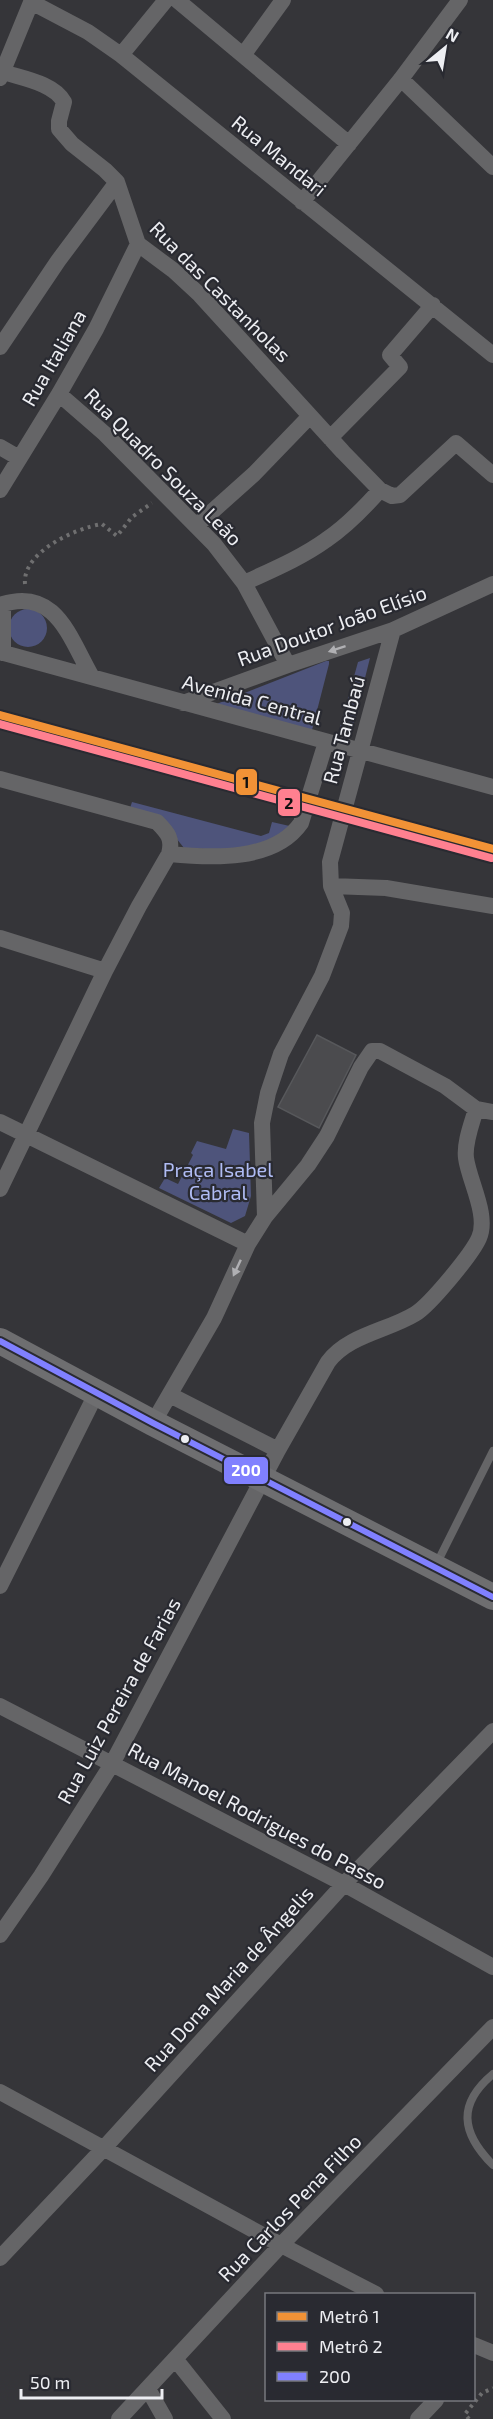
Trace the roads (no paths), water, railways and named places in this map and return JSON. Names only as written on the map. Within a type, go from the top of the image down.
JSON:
[{"type":"main road","points":[[0,1341],[96,1394],[493,1597]]},
{"type":"street","points":[[121,55],[166,0]]},
{"type":"street","points":[[177,0],[349,144]]},
{"type":"street","points":[[244,54],[284,0]]},
{"type":"street","points":[[302,202],[460,0]]},
{"type":"street","points":[[1,75],[32,1]]},
{"type":"street","name":"Rua Mandari","points":[[32,1],[67,19],[121,55],[493,355]]},
{"type":"street","name":"Rua das Castanholas","points":[[1,75],[51,89],[62,98],[64,102],[58,121],[59,129],[72,144],[117,182],[138,244],[173,270],[200,295],[330,438],[384,491]]},
{"type":"street","points":[[400,79],[493,167]]},
{"type":"street","points":[[0,347],[58,261],[117,182]]},
{"type":"street","name":"Rua Italiana","points":[[0,490],[96,329],[138,244]]},
{"type":"street","points":[[330,438],[400,367],[390,355],[433,305]]},
{"type":"street","name":"Rua Quadro Souza Leão","points":[[59,394],[105,434],[166,494],[237,570],[288,665]]},
{"type":"street","points":[[197,525],[254,474],[310,416]]},
{"type":"street","points":[[244,583],[304,554],[328,539],[384,491],[396,497],[400,495],[456,442],[493,475]]},
{"type":"street","points":[[0,447],[19,458]]},
{"type":"street","name":"Rua Doutor João Elísio","points":[[183,703],[393,630],[493,584]]},
{"type":"street","points":[[1,653],[2,604],[26,600],[41,603],[59,620],[92,677]]},
{"type":"street","name":"Rua Tambaú","points":[[331,886],[330,862],[334,840],[393,630]]},
{"type":"street","name":"Avenida Central","points":[[1,653],[493,787]]},
{"type":"street","points":[[169,854],[226,856],[255,851],[283,841],[302,823],[326,741]]},
{"type":"street","points":[[0,779],[157,822],[171,837],[172,844],[169,854],[105,970],[0,1189]]},
{"type":"street","points":[[265,1217],[262,1123],[267,1093],[282,1054],[322,976],[339,932],[342,914],[331,886],[386,888],[493,906]]},
{"type":"street","points":[[0,938],[105,970]]},
{"type":"street","points":[[153,1423],[214,1318],[248,1244],[265,1217],[308,1165],[327,1136],[366,1058],[372,1051],[380,1051],[445,1086],[476,1109],[493,1112]]},
{"type":"street","points":[[476,1109],[465,1155],[478,1198],[481,1224],[486,1236]]},
{"type":"street","points":[[0,1122],[248,1244]]},
{"type":"street","name":"Rua Luiz Pereira de Farias","points":[[0,1935],[41,1876],[112,1764],[278,1450],[335,1352],[416,1314],[442,1289],[486,1236]]},
{"type":"street","points":[[0,1586],[96,1394]]},
{"type":"street","points":[[170,1395],[278,1450]]},
{"type":"street","name":"Rua Manoel Rodrigues do Passo","points":[[0,1706],[344,1884],[493,1966]]},
{"type":"street","name":"Rua Dona Maria de Ângelis","points":[[0,2258],[104,2148],[344,1884],[493,1731]]},
{"type":"street","name":"Rua Carlos Pena Filho","points":[[119,2419],[281,2246],[493,2027]]},
{"type":"street","points":[[0,2092],[281,2246],[372,2293]]},
{"type":"street","points":[[176,2360],[223,2419]]},
{"type":"street","points":[[148,2389],[165,2419]]},
{"type":"street","points":[[418,2419],[435,2401]]},
{"type":"lane","points":[[435,1568],[493,1452]]},
{"type":"lane","points":[[493,2074],[478,2086],[469,2103],[467,2125],[479,2151],[493,2164]]},
{"type":"metro line","name":"1","points":[[0,715],[493,849]]},
{"type":"metro line","name":"2","points":[[0,724],[491,858]]},
{"type":"park label","name":"Praça Isabel Cabral","points":[[218,1182]]}]
